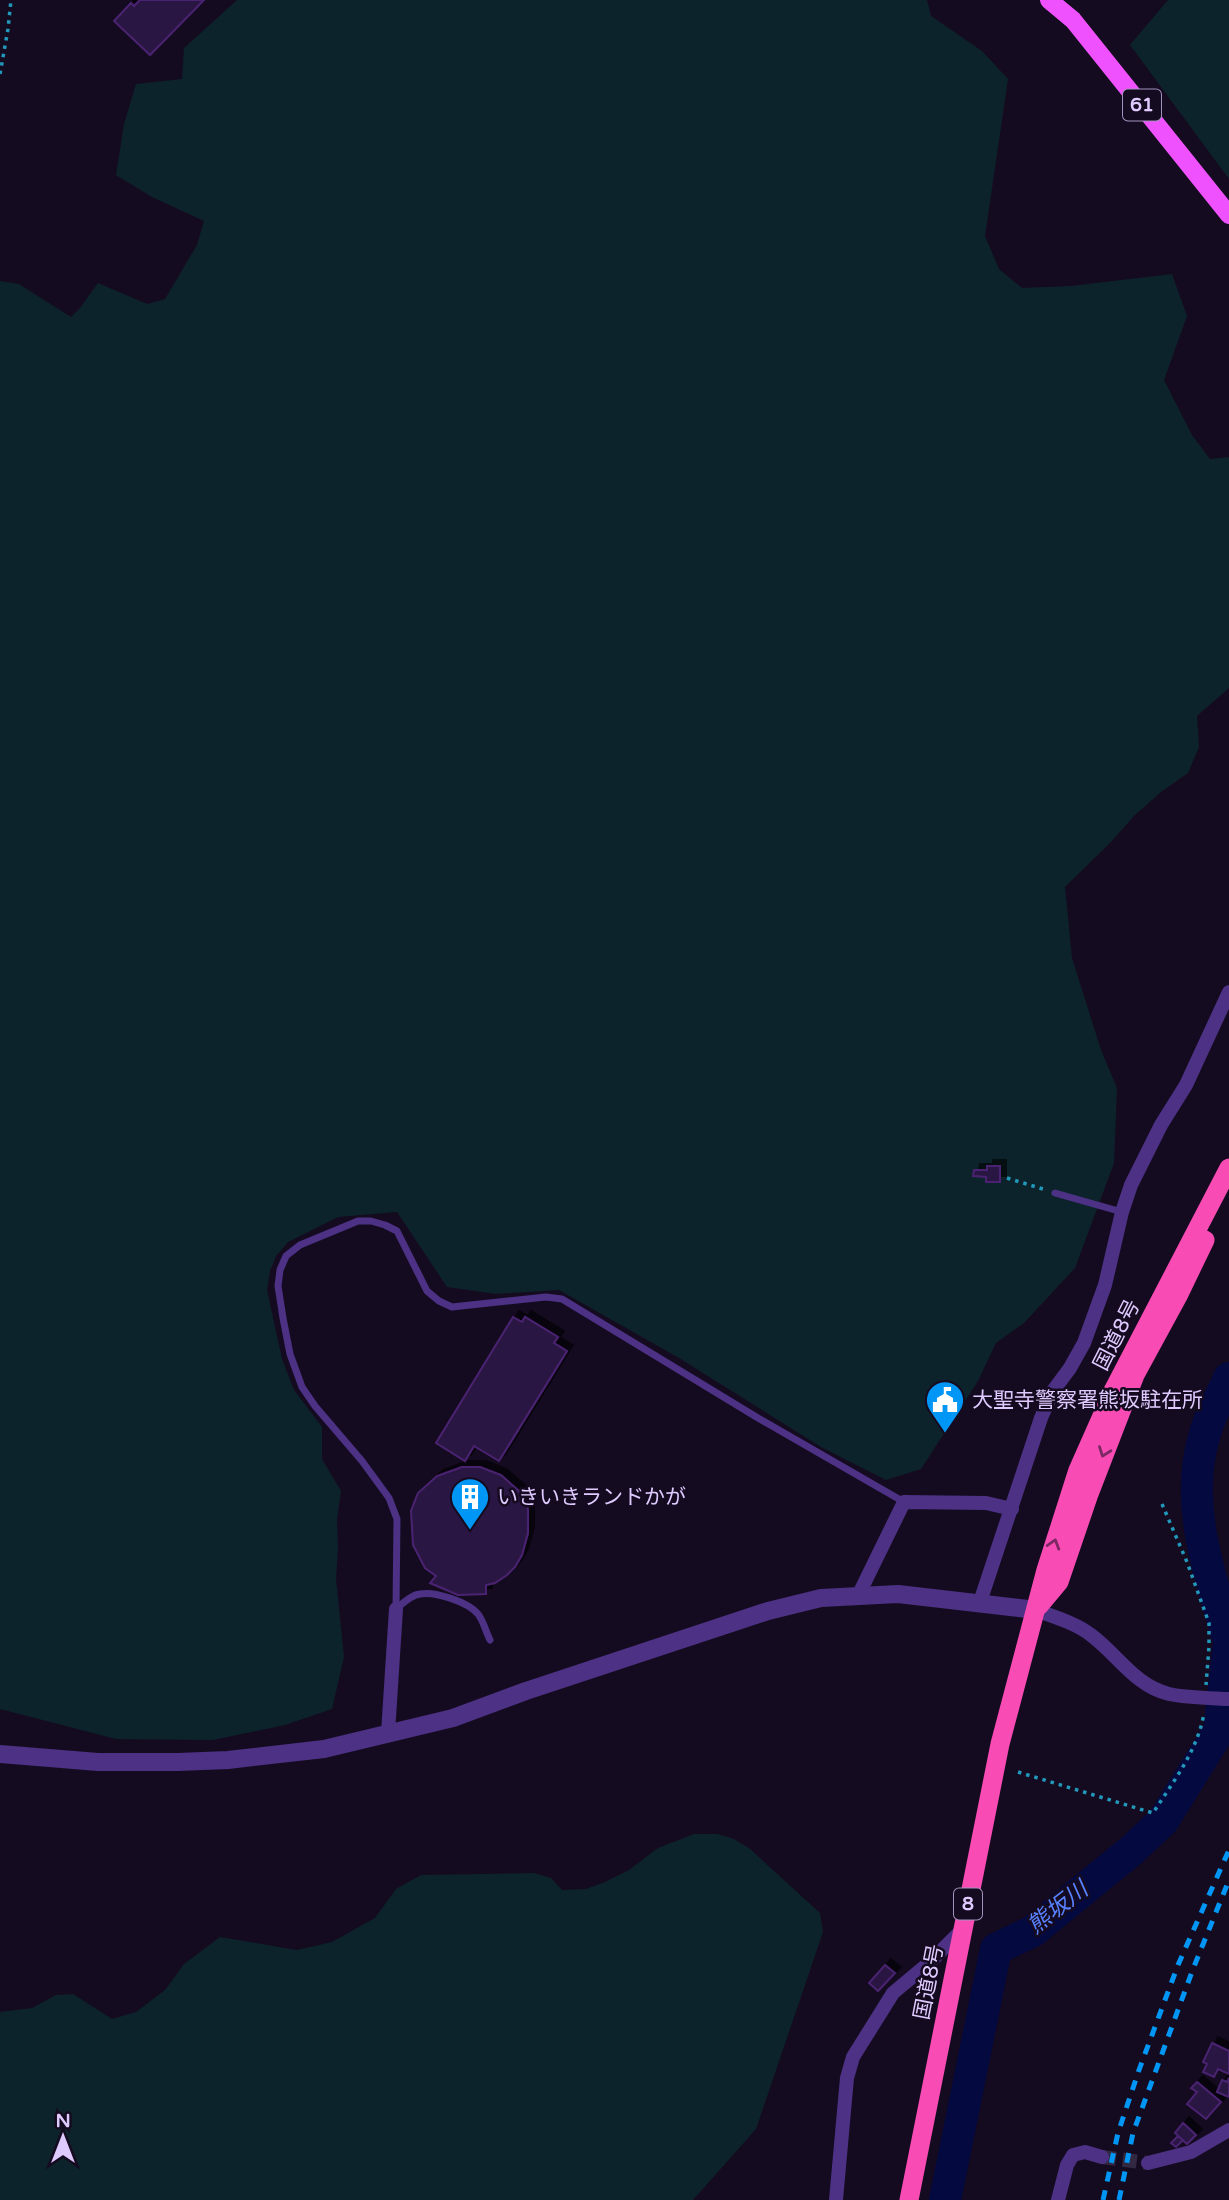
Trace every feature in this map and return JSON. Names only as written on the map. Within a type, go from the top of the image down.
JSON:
[{"type":"highway","name":"国道8号","points":[[909,2200],[1000,1744],[1046,1570],[1078,1470],[1113,1391],[1229,1168]]},
{"type":"highway","name":"国道8号","points":[[1036,1610],[1059,1582],[1089,1494],[1135,1375],[1178,1296],[1229,1192]]},
{"type":"main road","name":"61","points":[[1049,0],[1073,20],[1229,215]]},
{"type":"street","points":[[979,1605],[1041,1418],[1053,1391],[1084,1343],[1105,1285],[1131,1185],[1161,1125],[1186,1085],[1229,992]]},
{"type":"street","points":[[858,1597],[904,1502],[986,1503],[1012,1508]]},
{"type":"street","points":[[0,1754],[98,1762],[228,1760],[324,1749],[453,1718],[768,1611],[821,1598],[898,1594],[1036,1610],[1087,1632],[1151,1687],[1169,1694],[1229,1699]]},
{"type":"street","points":[[388,1733],[396,1609]]},
{"type":"street","points":[[836,2200],[847,2078],[853,2057],[893,1993],[962,1930]]},
{"type":"street","points":[[1148,2163],[1191,2152],[1229,2130]]},
{"type":"street","points":[[1058,2200],[1067,2165],[1073,2155],[1084,2152],[1102,2157]]},
{"type":"lane","points":[[1055,1193],[1122,1212]]},
{"type":"lane","points":[[396,1609],[397,1519],[389,1498],[362,1461],[314,1406],[302,1387],[290,1354],[278,1286],[280,1270],[286,1256],[300,1245],[358,1221],[371,1221],[397,1231],[427,1291],[439,1301],[453,1307],[546,1297],[562,1299],[758,1418],[904,1502]]},
{"type":"lane","points":[[396,1609],[407,1599],[420,1594],[442,1596],[461,1602],[478,1614],[490,1640]]},
{"type":"path","points":[[0,74],[11,0]]},
{"type":"path","points":[[1007,1178],[1055,1193]]},
{"type":"shaded area","points":[[237,0],[927,0],[931,16],[982,51],[1008,79],[985,236],[999,269],[1022,288],[1071,286],[1172,274],[1187,316],[1164,380],[1192,435],[1210,459],[1229,457],[1229,688],[1197,716],[1199,747],[1188,773],[1135,815],[1065,887],[1072,958],[1101,1050],[1117,1088],[1114,1163],[1075,1268],[1024,1323],[996,1343],[978,1381],[921,1469],[886,1480],[821,1447],[679,1358],[559,1290],[496,1294],[447,1287],[397,1212],[338,1217],[288,1242],[276,1256],[267,1290],[282,1359],[294,1390],[322,1427],[322,1459],[341,1491],[337,1519],[336,1579],[344,1657],[332,1709],[285,1725],[213,1740],[116,1739],[0,1709],[0,281],[19,284],[71,317],[98,283],[147,304],[165,299],[197,245],[204,221],[152,197],[116,175],[124,124],[136,84],[182,79],[184,48]]},
{"type":"shaded area","points":[[1168,0],[1229,0],[1229,179],[1130,45]]},
{"type":"shaded area","points":[[694,1834],[717,1834],[734,1839],[749,1848],[820,1913],[823,1932],[756,2129],[693,2200],[0,2200],[0,2012],[32,2008],[56,1995],[73,1994],[112,2019],[136,2012],[165,1990],[184,1964],[220,1937],[297,1950],[332,1942],[375,1918],[396,1889],[421,1875],[534,1873],[551,1878],[562,1890],[586,1889],[629,1870],[658,1848]]},
{"type":"building","points":[[140,0],[204,0],[150,55],[114,21],[131,3],[134,6]]},
{"type":"building","points":[[987,1166],[1000,1166],[1000,1182],[986,1182],[986,1177],[973,1176],[974,1170],[987,1170]]},
{"type":"building","points":[[513,1317],[522,1322],[525,1317],[558,1337],[554,1343],[567,1351],[499,1461],[474,1446],[465,1461],[436,1443]]},
{"type":"building","name":"いきいきランドかが","points":[[462,1467],[480,1467],[501,1475],[519,1491],[528,1509],[528,1533],[522,1555],[507,1575],[486,1585],[486,1594],[458,1595],[430,1583],[436,1576],[425,1568],[413,1545],[411,1511],[418,1493],[437,1476]]},
{"type":"building","points":[[885,1965],[895,1973],[878,1991],[869,1983]]},
{"type":"building","points":[[1212,2043],[1229,2051],[1229,2074],[1218,2069],[1214,2077],[1203,2072],[1207,2064],[1203,2062]]},
{"type":"building","points":[[1229,2078],[1229,2097],[1217,2092],[1222,2080],[1227,2082]]},
{"type":"building","points":[[1197,2082],[1221,2102],[1206,2119],[1187,2104],[1197,2092],[1191,2088]]},
{"type":"building","points":[[1183,2123],[1196,2135],[1187,2144],[1175,2133]]},
{"type":"building","points":[[1178,2136],[1183,2140],[1176,2147],[1171,2143]]},
{"type":"waterway","name":"熊坂川","points":[[1229,1378],[1206,1429],[1197,1488],[1198,1514],[1207,1565],[1229,1641]]},
{"type":"waterway","name":"熊坂川","points":[[945,2200],[996,1949],[1033,1931],[1132,1850],[1163,1821],[1219,1731],[1229,1642]]},
{"type":"tunnel","points":[[1102,2157],[1148,2163]]},
{"type":"railway","points":[[1103,2200],[1118,2133],[1139,2070],[1178,1965],[1229,1850]]},
{"type":"railway","points":[[1119,2200],[1133,2133],[1229,1880]]},
{"type":"place","name":"大聖寺警察署熊坂駐在所","points":[[945,1434]]},
{"type":"place","name":"いきいきランドかが","points":[[470,1531]]}]
